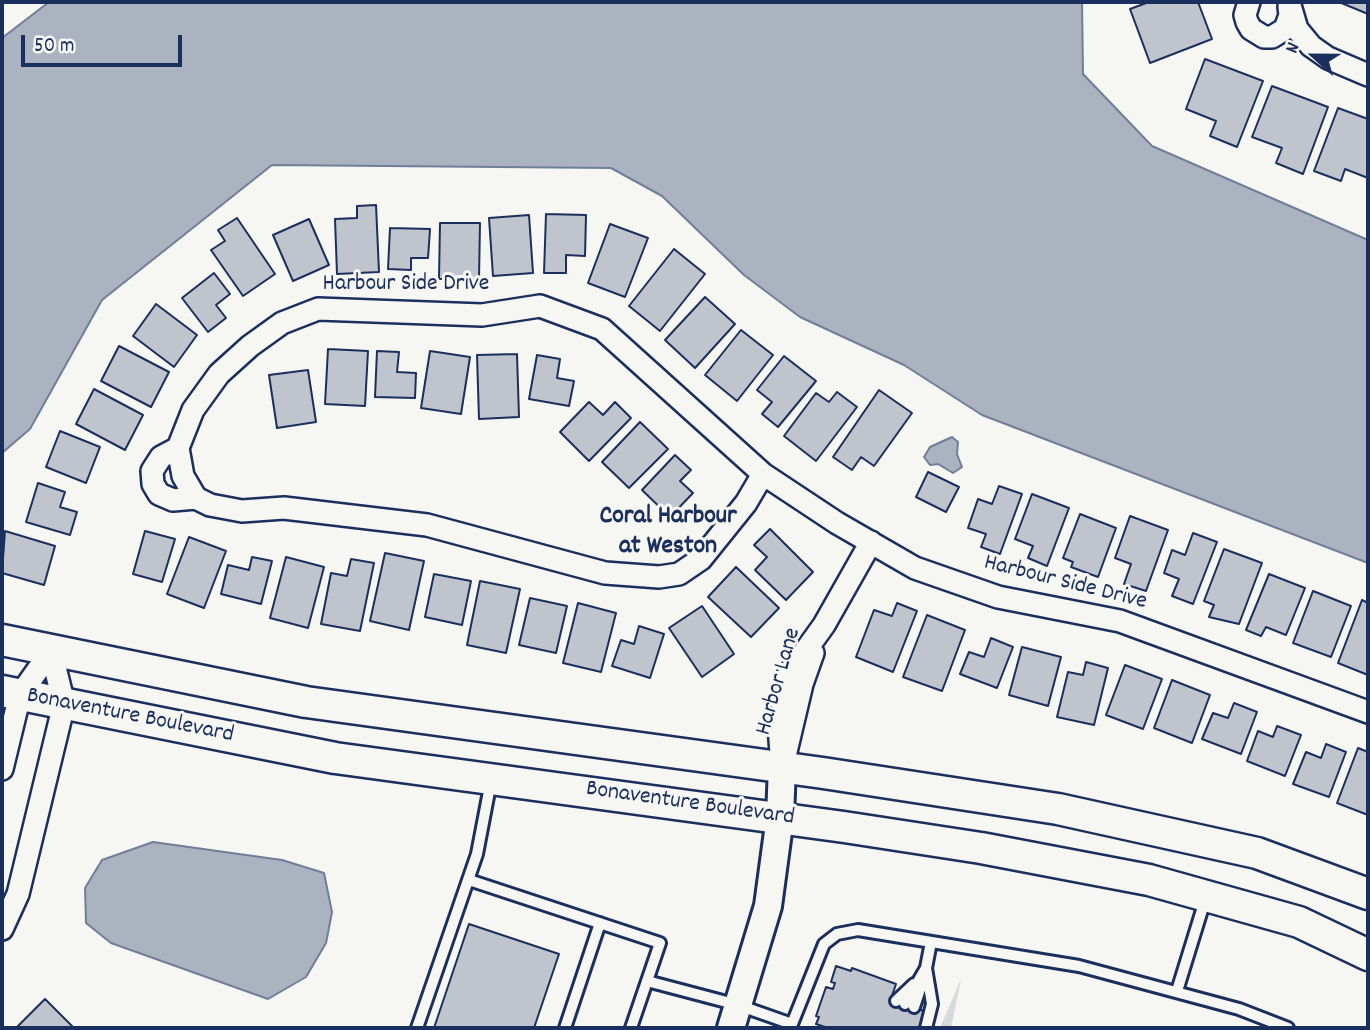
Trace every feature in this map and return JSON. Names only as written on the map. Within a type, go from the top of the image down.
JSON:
[{"type":"main road","name":"Bonaventure Boulevard","points":[[2,640],[306,702],[782,767],[1058,809],[1257,853],[1368,894]]},
{"type":"main road","name":"Bonaventure Boulevard","points":[[11,693],[335,758],[780,817],[981,848],[1149,880],[1299,922],[1368,955]]},
{"type":"street","points":[[1249,2],[1245,15],[1247,22],[1251,29],[1264,37],[1272,37],[1285,29],[1289,6]]},
{"type":"street","points":[[1289,6],[1311,46],[1328,58],[1368,75]]},
{"type":"street","name":"Harbour Side Drive","points":[[764,474],[746,503],[701,559],[679,574],[659,577],[605,573],[427,526],[284,508],[242,511],[210,505],[196,498],[173,500],[159,494],[153,484],[152,471],[161,457],[178,448],[193,410],[219,374],[250,346],[282,323],[318,309],[482,315],[540,306],[602,329],[764,474],[915,568],[986,593],[1120,621],[1368,712]]},
{"type":"street","points":[[178,448],[183,476],[196,498]]},
{"type":"street","name":"Harbor Lane","points":[[782,767],[779,726],[785,684],[798,671],[871,542]]},
{"type":"street","points":[[2,769],[11,693],[51,651]]},
{"type":"street","points":[[2,929],[18,894],[64,704],[51,651]]},
{"type":"street","name":"Harbor Lane","points":[[782,767],[794,728],[798,671]]},
{"type":"street","points":[[735,1016],[768,906],[780,817],[782,767]]},
{"type":"lane","points":[[417,1028],[469,880],[491,778]]},
{"type":"lane","points":[[469,880],[660,943],[631,1028]]},
{"type":"lane","points":[[1177,991],[1206,896]]},
{"type":"lane","points":[[565,1028],[600,923]]},
{"type":"lane","points":[[648,981],[735,1016],[792,1026],[818,954],[837,934],[858,930],[1079,966],[1239,1009],[1288,1028]]},
{"type":"lane","points":[[905,1004],[925,971],[931,942]]},
{"type":"lane","points":[[925,971],[932,1004],[926,1028]]},
{"type":"shaded area","points":[[49,2],[1082,2],[1083,74],[1152,146],[1368,240],[1368,563],[982,415],[904,365],[800,317],[744,275],[662,196],[611,168],[272,165],[102,300],[30,429],[2,453],[2,38]]},
{"type":"shaded area","points":[[952,437],[958,442],[957,454],[962,467],[953,473],[938,464],[930,465],[924,457],[930,447]]},
{"type":"shaded area","points":[[153,842],[282,860],[324,873],[332,912],[326,943],[306,977],[268,999],[111,943],[86,923],[85,888],[102,860]]},
{"type":"shaded area","points":[[961,979],[951,1028],[940,1028]]},
{"type":"building","points":[[1149,2],[1198,2],[1212,39],[1150,63],[1130,9]]},
{"type":"building","points":[[1339,2],[1368,2],[1368,14]]},
{"type":"building","points":[[1205,59],[1263,81],[1237,147],[1210,136],[1216,121],[1186,109]]},
{"type":"building","points":[[1272,86],[1328,107],[1303,174],[1276,163],[1282,148],[1252,137]]},
{"type":"building","points":[[1338,108],[1368,119],[1368,178],[1345,169],[1341,181],[1314,171]]},
{"type":"building","points":[[376,205],[379,272],[337,274],[335,219],[357,218],[357,206]]},
{"type":"building","points":[[546,214],[586,215],[585,256],[566,255],[566,273],[544,273]]},
{"type":"building","points":[[529,215],[533,273],[493,276],[489,218]]},
{"type":"building","points":[[237,218],[275,274],[243,296],[211,250],[225,241],[218,230]]},
{"type":"building","points":[[309,219],[329,265],[293,281],[273,235]]},
{"type":"building","points":[[440,223],[480,223],[479,279],[439,279]]},
{"type":"building","points":[[610,224],[648,238],[625,297],[588,283]]},
{"type":"building","points":[[390,228],[430,229],[428,258],[411,258],[411,270],[388,269]]},
{"type":"building","points":[[674,249],[705,274],[660,331],[629,306]]},
{"type":"building","points":[[214,273],[230,294],[216,305],[226,318],[208,332],[182,298]]},
{"type":"building","points":[[705,297],[735,324],[695,368],[665,340]]},
{"type":"building","points":[[156,304],[197,335],[174,367],[133,336]]},
{"type":"building","points":[[741,330],[773,355],[737,401],[705,375]]},
{"type":"building","points":[[119,346],[169,372],[151,407],[101,381]]},
{"type":"building","points":[[328,349],[368,351],[365,406],[325,404]]},
{"type":"building","points":[[377,351],[399,352],[397,372],[416,373],[415,398],[375,397]]},
{"type":"building","points":[[430,351],[470,357],[461,414],[421,408]]},
{"type":"building","points":[[517,354],[519,417],[479,419],[477,355]]},
{"type":"building","points":[[537,355],[560,359],[557,378],[574,381],[569,406],[529,399]]},
{"type":"building","points":[[784,356],[816,381],[778,427],[762,414],[772,402],[757,390]]},
{"type":"building","points":[[308,370],[316,422],[277,428],[269,375]]},
{"type":"building","points":[[94,389],[143,415],[125,450],[76,424]]},
{"type":"building","points":[[879,390],[912,413],[874,466],[861,457],[852,470],[833,457]]},
{"type":"building","points":[[837,392],[857,407],[816,461],[784,436],[816,393],[829,402]]},
{"type":"building","points":[[589,402],[603,415],[615,402],[631,418],[589,461],[560,432]]},
{"type":"building","points":[[640,422],[668,449],[629,488],[602,462]]},
{"type":"building","points":[[60,431],[100,447],[86,483],[46,467]]},
{"type":"building","points":[[675,455],[691,470],[680,481],[693,493],[670,517],[642,490]]},
{"type":"building","points":[[928,472],[959,487],[946,512],[916,497]]},
{"type":"building","points":[[38,483],[65,492],[60,507],[77,512],[70,535],[26,522]]},
{"type":"building","points":[[999,486],[1022,494],[1000,554],[981,547],[986,534],[968,528],[978,499],[992,504]]},
{"type":"building","points":[[1032,494],[1069,508],[1047,566],[1028,558],[1033,546],[1015,539]]},
{"type":"building","points":[[1080,514],[1116,528],[1098,577],[1071,567],[1073,562],[1063,558]]},
{"type":"building","points":[[1130,516],[1168,530],[1146,591],[1124,584],[1131,564],[1115,558]]},
{"type":"building","points":[[770,529],[813,572],[786,600],[755,570],[767,557],[754,545]]},
{"type":"building","points":[[5,531],[55,546],[44,585],[2,573]]},
{"type":"building","points":[[145,531],[175,539],[162,582],[133,574]]},
{"type":"building","points":[[1193,533],[1217,542],[1193,604],[1172,596],[1179,579],[1164,573],[1172,550],[1185,555]]},
{"type":"building","points":[[189,537],[226,551],[204,608],[167,594]]},
{"type":"building","points":[[1224,549],[1262,563],[1239,624],[1209,617],[1214,605],[1204,601]]},
{"type":"building","points":[[385,553],[424,561],[409,630],[370,621]]},
{"type":"building","points":[[252,557],[272,561],[261,604],[221,594],[228,565],[249,570]]},
{"type":"building","points":[[286,557],[324,567],[308,628],[270,618]]},
{"type":"building","points":[[351,559],[374,563],[360,631],[321,624],[331,573],[347,576]]},
{"type":"building","points":[[736,567],[779,608],[751,637],[708,597]]},
{"type":"building","points":[[434,574],[471,581],[462,625],[425,617]]},
{"type":"building","points":[[1269,574],[1305,588],[1286,635],[1266,627],[1261,636],[1246,630]]},
{"type":"building","points":[[480,581],[520,589],[506,653],[467,645]]},
{"type":"building","points":[[1313,591],[1351,606],[1331,657],[1293,643]]},
{"type":"building","points":[[530,598],[567,606],[556,653],[519,645]]},
{"type":"building","points":[[1362,600],[1368,603],[1368,675],[1338,663]]},
{"type":"building","points":[[578,603],[616,613],[601,672],[563,663]]},
{"type":"building","points":[[897,603],[917,611],[893,672],[856,657],[874,610],[892,616]]},
{"type":"building","points":[[702,606],[734,654],[702,677],[669,628]]},
{"type":"building","points":[[927,615],[965,630],[942,691],[903,677]]},
{"type":"building","points":[[639,626],[664,634],[650,678],[612,666],[621,640],[634,644]]},
{"type":"building","points":[[991,638],[1013,647],[997,688],[960,674],[969,652],[984,657]]},
{"type":"building","points":[[1022,647],[1061,657],[1048,706],[1009,695]]},
{"type":"building","points":[[1086,662],[1108,668],[1094,725],[1057,717],[1068,672],[1083,675]]},
{"type":"building","points":[[1125,665],[1162,679],[1143,729],[1106,715]]},
{"type":"building","points":[[1172,680],[1210,695],[1192,743],[1154,728]]},
{"type":"building","points":[[1234,703],[1257,712],[1241,754],[1202,739],[1213,713],[1228,718]]},
{"type":"building","points":[[1277,726],[1301,735],[1285,776],[1247,761],[1258,731],[1273,737]]},
{"type":"building","points":[[1326,744],[1346,752],[1329,797],[1293,784],[1306,752],[1321,758]]},
{"type":"building","points":[[1358,748],[1368,752],[1368,815],[1337,803]]},
{"type":"building","points":[[469,924],[559,954],[534,1028],[434,1028]]},
{"type":"building","points":[[836,966],[851,971],[852,968],[896,984],[891,999],[930,1013],[924,1028],[828,1028],[816,1024],[826,987],[833,989],[835,983],[831,982]]},
{"type":"building","points":[[45,999],[74,1028],[16,1028]]},
{"type":"district","name":"Coral Harbour at Weston","points":[[668,533]]}]
